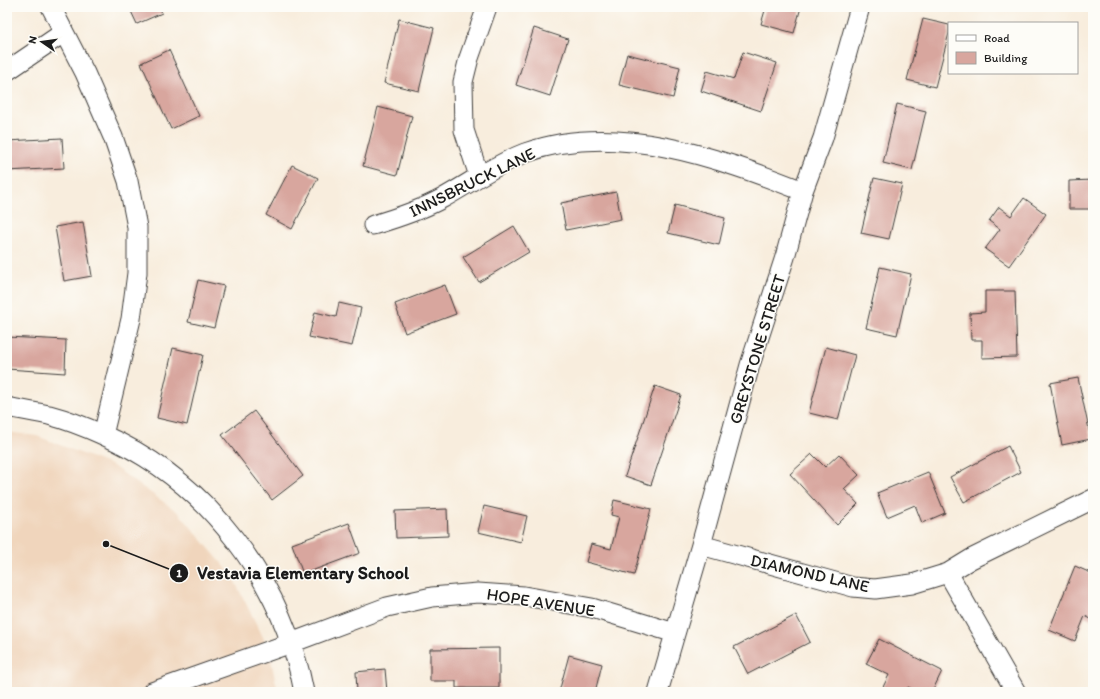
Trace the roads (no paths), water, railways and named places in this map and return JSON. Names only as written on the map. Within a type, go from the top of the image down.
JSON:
[{"type":"street","points":[[51,7],[63,33],[85,73],[113,137],[128,181],[137,227],[137,273],[132,319],[103,435]]},
{"type":"street","points":[[479,176],[464,130],[464,82],[469,58],[487,7]]},
{"type":"street","name":"GREYSTONE STREET","points":[[658,692],[701,545],[750,365],[785,257],[804,191],[823,138],[860,7]]},
{"type":"street","points":[[7,71],[63,33]]},
{"type":"street","name":"INNSBRUCK LANE","points":[[373,225],[415,212],[443,198],[503,163],[546,146],[593,140],[616,140],[662,146],[773,179],[804,191]]},
{"type":"street","points":[[7,407],[50,416],[103,435],[140,454],[173,478],[204,505],[228,530],[256,569],[276,605],[291,643],[304,692]]},
{"type":"street","name":"DIAMOND LANE","points":[[701,545],[853,586],[875,589],[912,584],[948,573],[971,559],[1093,499]]},
{"type":"street","points":[[948,573],[1016,692]]},
{"type":"street","name":"HOPE AVENUE","points":[[152,692],[291,643],[387,607],[432,597],[478,593],[524,596],[592,608],[675,633]]},
{"type":"place","name":"Vestavia Elementary School","points":[[106,544]]}]
